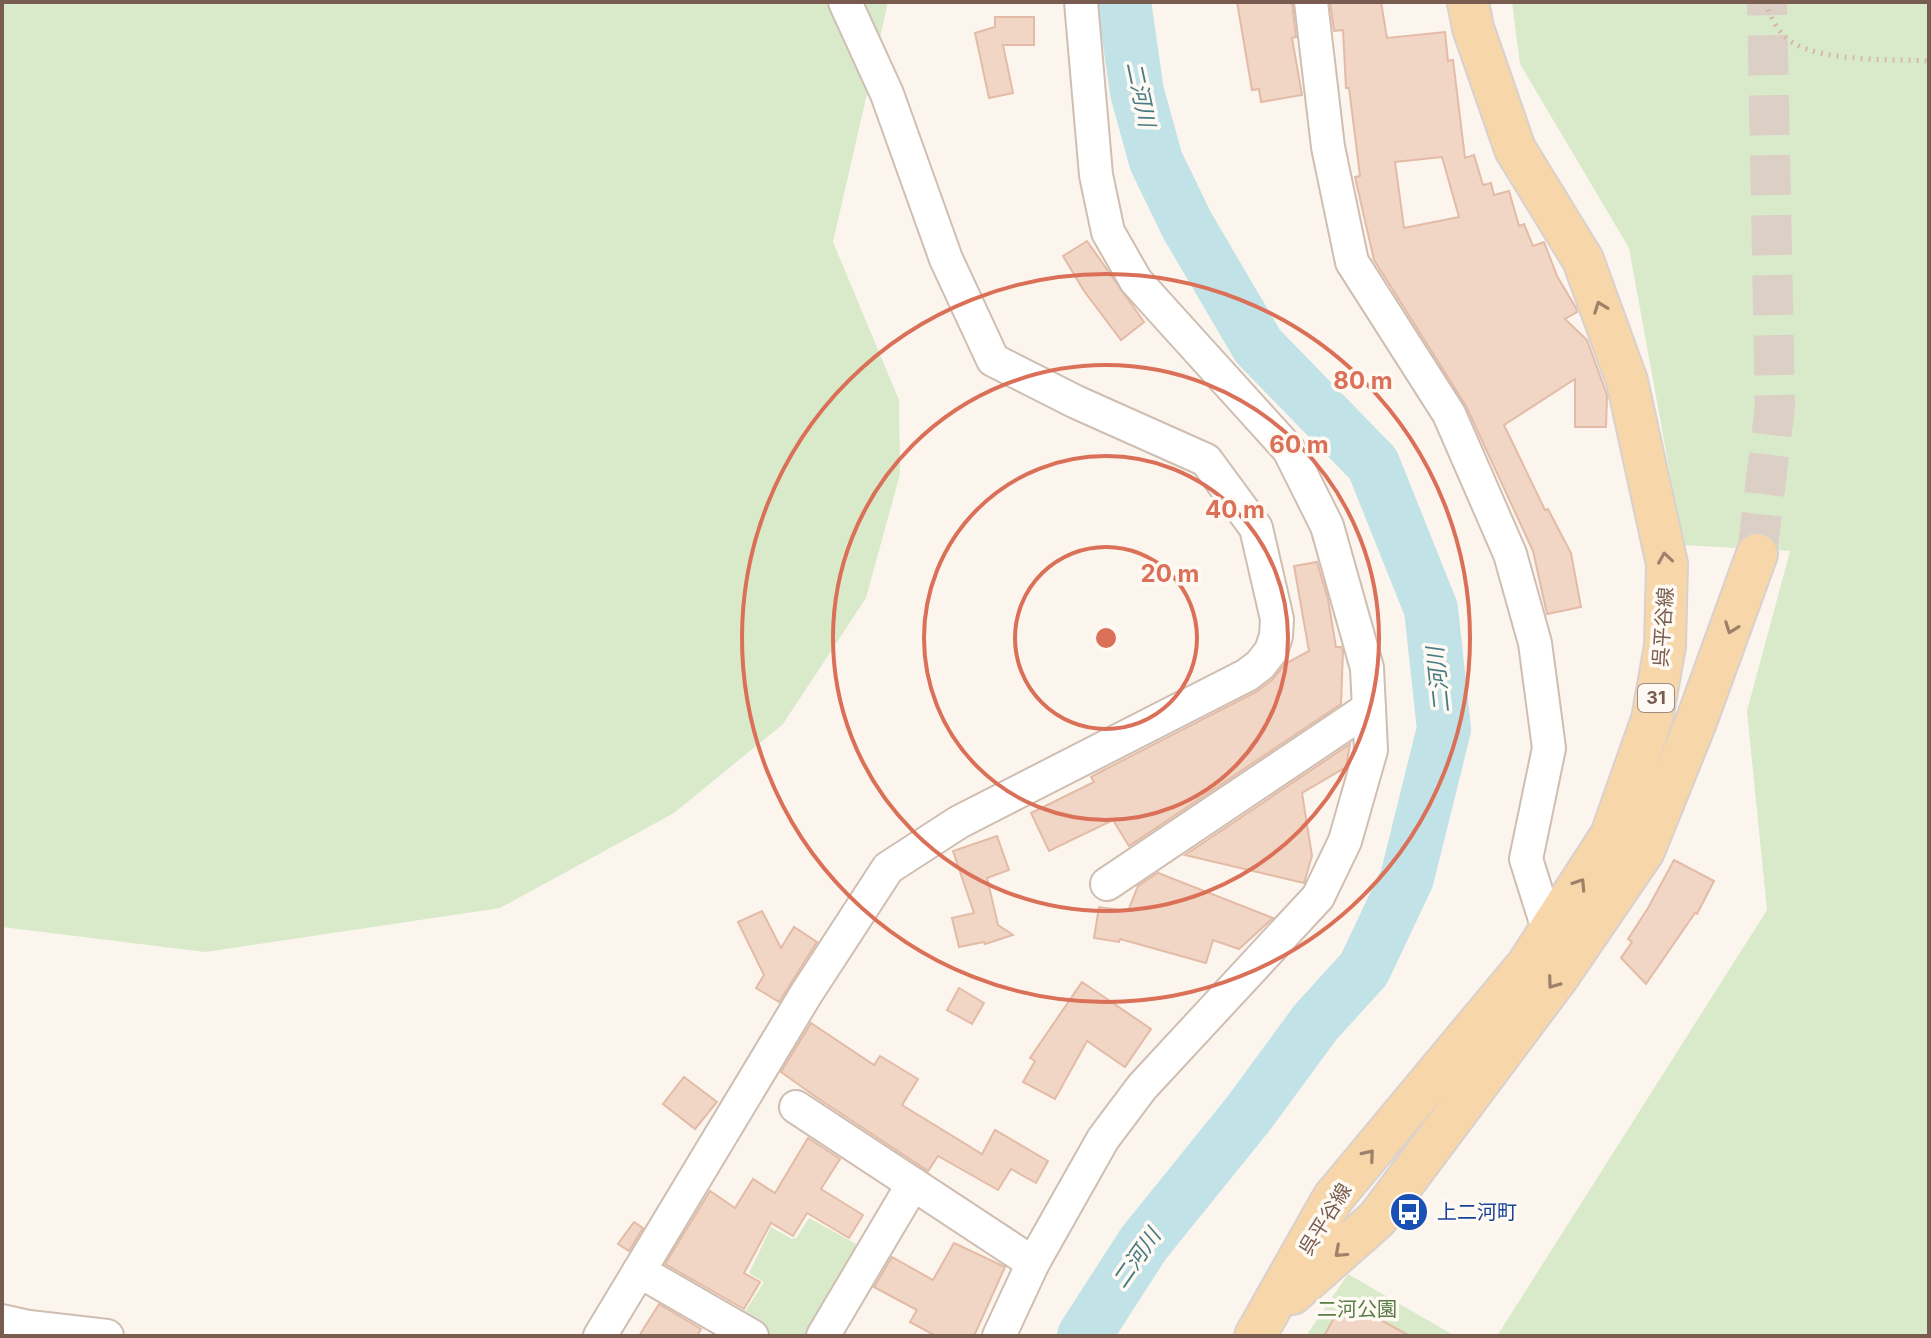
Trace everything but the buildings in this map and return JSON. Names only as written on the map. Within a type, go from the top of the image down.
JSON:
[{"type":"main road","name":"呉平谷線","points":[[1262,1326],[1333,1198],[1527,965],[1611,835],[1652,719],[1665,646],[1667,564],[1627,381],[1583,260],[1515,149],[1473,28],[1468,2]]},
{"type":"main road","name":"呉平谷線","points":[[1262,1326],[1377,1219],[1558,977],[1644,851],[1696,722],[1757,554]]},
{"type":"street","points":[[600,1336],[806,994],[888,868],[959,822],[1247,675],[1266,658],[1276,636],[1277,619],[1256,528],[1206,460],[1076,402],[993,360],[946,259],[887,94],[845,2]]},
{"type":"street","points":[[999,1336],[1033,1263],[1103,1139],[1142,1087],[1318,897],[1345,841],[1371,750],[1367,668],[1327,526],[1289,450],[1136,281],[1108,232],[1096,175],[1081,2]]},
{"type":"street","points":[[1311,2],[1328,147],[1352,262],[1449,414],[1510,554],[1535,643],[1549,748],[1526,859],[1549,932]]},
{"type":"street","points":[[1107,884],[1369,708]]},
{"type":"street","points":[[796,1107],[1033,1263]]},
{"type":"street","points":[[823,1336],[913,1184]]},
{"type":"street","points":[[639,1271],[752,1336]]},
{"type":"street","points":[[2,1321],[107,1336]]},
{"type":"path","points":[[1766,2],[1769,14],[1790,42],[1820,54],[1929,61]]},
{"type":"green space","points":[[2,2],[888,2],[833,242],[899,400],[900,474],[866,598],[783,724],[674,813],[500,908],[205,952],[2,927]]},
{"type":"green space","points":[[1512,2],[1929,2],[1929,1336],[1497,1336],[1767,910],[1747,711],[1790,551],[1683,545],[1629,248],[1520,64]]},
{"type":"green space","points":[[809,1218],[869,1251],[819,1336],[757,1336],[737,1324],[764,1282],[749,1273],[771,1227],[792,1239],[797,1237]]},
{"type":"green space","name":"二河公園","points":[[1348,1274],[1455,1336],[1306,1336]]},
{"type":"waterway","name":"二河川","points":[[1084,1336],[1144,1243],[1249,1113],[1315,1023],[1364,969],[1407,878],[1444,729],[1431,609],[1373,464],[1258,346],[1187,225],[1156,161],[1137,92],[1124,2]]},
{"type":"tunnel","points":[[1757,554],[1775,406],[1767,2]]},
{"type":"place","name":"上二河町","points":[[1409,1212]]}]
